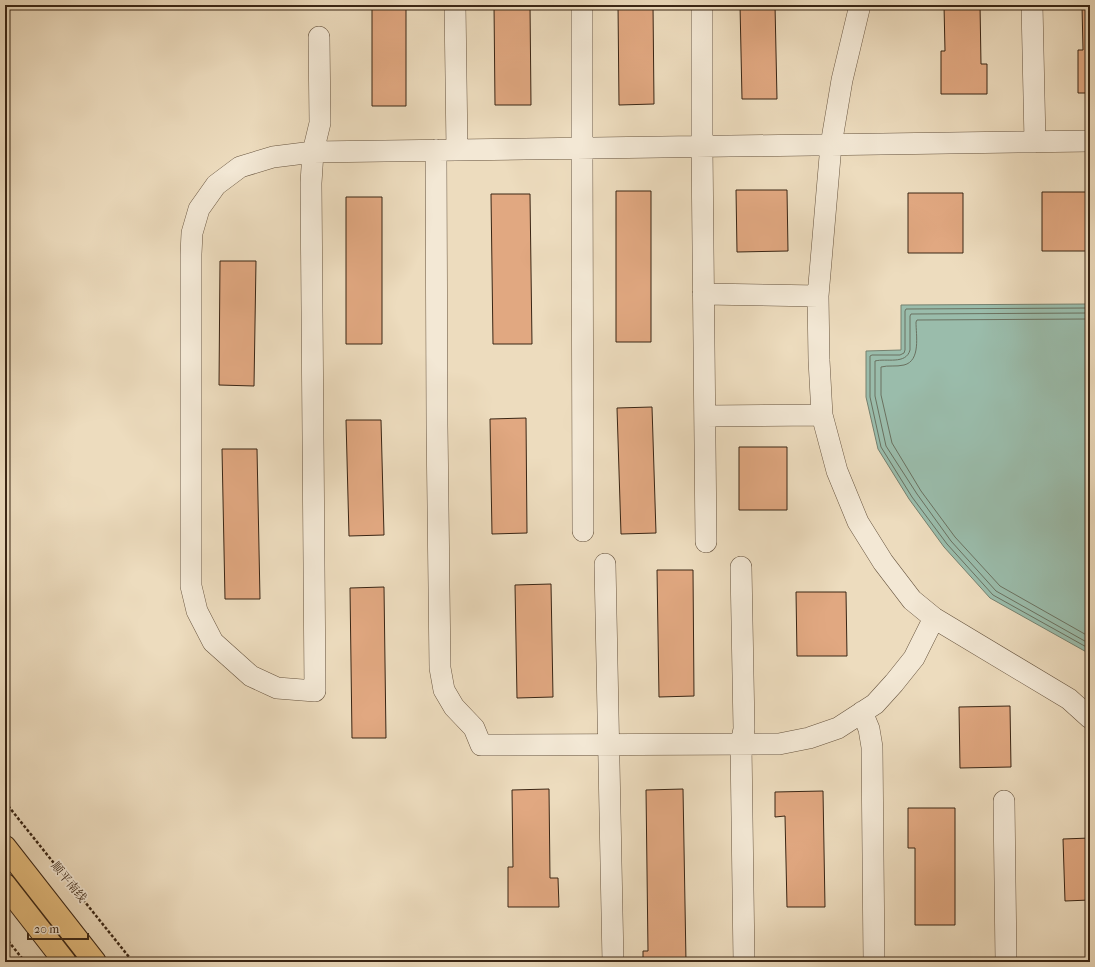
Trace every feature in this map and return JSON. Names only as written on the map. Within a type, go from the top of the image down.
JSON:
[{"type":"main road","points":[[5,848],[95,962]]},
{"type":"main road","points":[[5,885],[65,962]]},
{"type":"lane","points":[[455,5],[457,150]]},
{"type":"lane","points":[[582,5],[583,531]]},
{"type":"lane","points":[[702,5],[706,542]]},
{"type":"lane","points":[[860,5],[842,80],[831,145],[818,296],[818,360],[822,415],[837,471],[858,522],[883,562],[912,600],[934,618],[1069,699],[1090,718]]},
{"type":"lane","points":[[1032,5],[1035,142]]},
{"type":"lane","points":[[319,37],[320,123],[313,152],[310,183],[315,691],[277,688],[251,676],[213,642],[197,611],[191,586],[192,233],[199,209],[216,185],[240,167],[273,157],[313,152],[1090,141]]},
{"type":"lane","points":[[436,150],[440,668],[444,690],[454,708],[474,728],[481,745],[779,744],[809,738],[838,728],[874,704],[894,683],[914,658],[934,618]]},
{"type":"lane","points":[[704,294],[818,296]]},
{"type":"lane","points":[[705,416],[822,415]]},
{"type":"lane","points":[[605,564],[613,962]]},
{"type":"lane","points":[[741,567],[744,729],[742,744],[744,962]]},
{"type":"lane","points":[[862,712],[869,730],[872,747],[874,962]]},
{"type":"lane","points":[[1004,801],[1006,962]]},
{"type":"path","name":"顺平南线","points":[[5,802],[133,962]]},
{"type":"path","points":[[5,937],[25,962]]},
{"type":"water","points":[[1090,304],[1090,654],[990,598],[944,547],[909,499],[878,449],[866,397],[866,351],[901,350],[901,305]]},
{"type":"building","points":[[372,5],[406,5],[406,106],[372,106]]},
{"type":"building","points":[[494,5],[530,5],[531,105],[495,105]]},
{"type":"building","points":[[618,5],[653,5],[654,104],[619,105]]},
{"type":"building","points":[[740,5],[775,5],[777,99],[742,99]]},
{"type":"building","points":[[944,5],[980,5],[981,64],[987,64],[987,94],[941,94],[941,51],[945,51]]},
{"type":"building","points":[[1082,5],[1090,5],[1090,93],[1078,93],[1078,50],[1083,50]]},
{"type":"building","points":[[736,190],[787,190],[788,251],[737,252]]},
{"type":"building","points":[[616,191],[651,191],[651,342],[616,342]]},
{"type":"building","points":[[1042,192],[1090,192],[1090,251],[1042,251]]},
{"type":"building","points":[[908,193],[963,193],[963,253],[908,253]]},
{"type":"building","points":[[491,194],[530,194],[532,344],[493,344]]},
{"type":"building","points":[[346,197],[382,197],[382,344],[346,344]]},
{"type":"building","points":[[220,261],[256,261],[254,386],[219,385]]},
{"type":"building","points":[[652,407],[656,533],[621,534],[617,408]]},
{"type":"building","points":[[526,418],[527,533],[492,534],[490,419]]},
{"type":"building","points":[[346,420],[381,420],[384,535],[349,536]]},
{"type":"building","points":[[739,447],[787,447],[787,510],[739,510]]},
{"type":"building","points":[[222,449],[257,449],[260,599],[225,599]]},
{"type":"building","points":[[657,570],[693,570],[694,696],[659,697]]},
{"type":"building","points":[[551,584],[553,697],[517,698],[515,585]]},
{"type":"building","points":[[384,587],[386,738],[352,738],[350,588]]},
{"type":"building","points":[[796,592],[846,592],[847,656],[797,656]]},
{"type":"building","points":[[1010,706],[1011,767],[960,768],[959,707]]},
{"type":"building","points":[[549,789],[550,878],[558,878],[559,907],[508,907],[508,867],[513,867],[512,790]]},
{"type":"building","points":[[683,789],[686,962],[643,962],[643,951],[648,951],[646,790]]},
{"type":"building","points":[[823,791],[825,907],[787,907],[785,816],[775,817],[775,792]]},
{"type":"building","points":[[908,808],[955,808],[955,925],[915,925],[915,848],[908,848]]},
{"type":"building","points":[[1090,838],[1090,900],[1065,901],[1063,839]]}]
